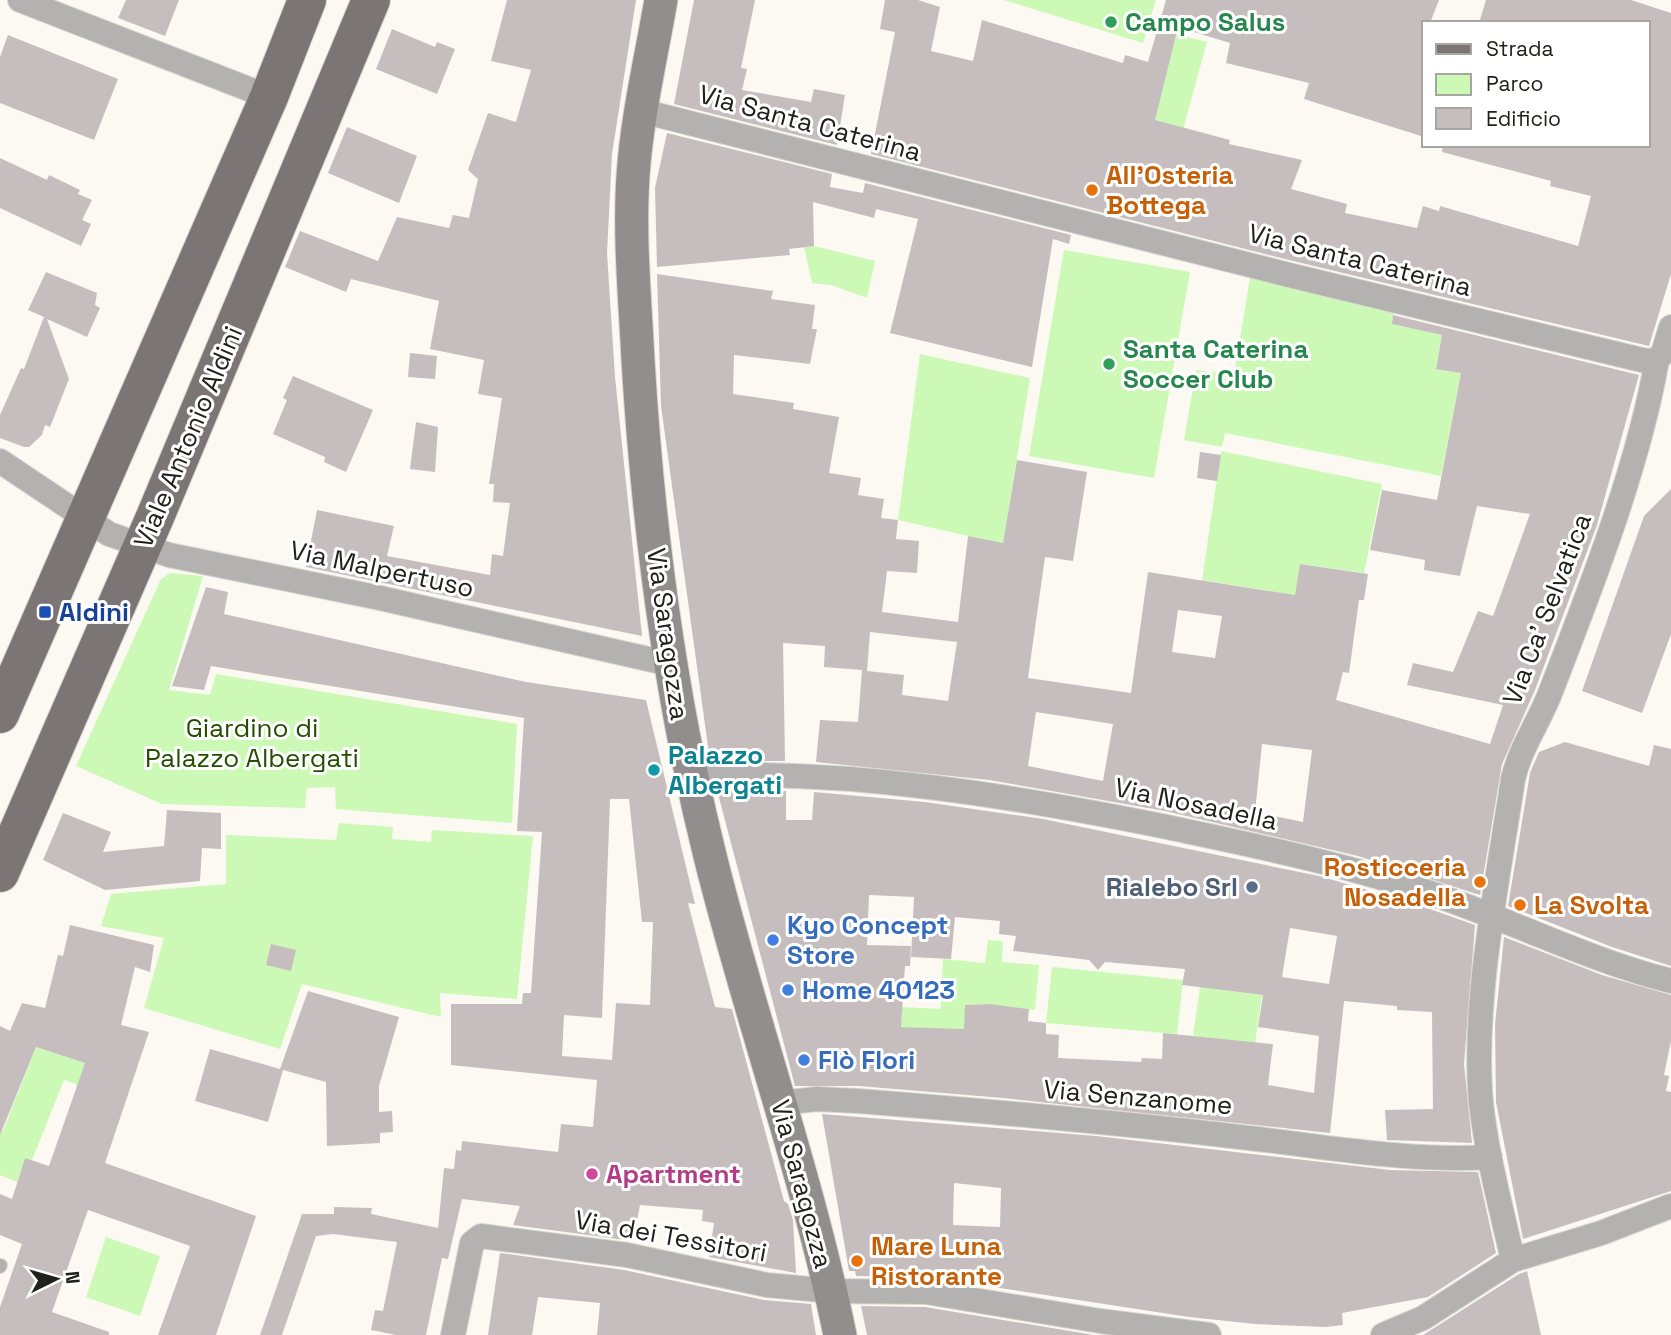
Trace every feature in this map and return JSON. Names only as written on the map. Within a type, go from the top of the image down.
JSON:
[{"type":"main road","points":[[0,714],[269,97],[307,0]]},
{"type":"main road","name":"Viale Antonio Aldini","points":[[0,873],[8,832],[142,546],[371,0]]},
{"type":"street","points":[[20,0],[269,97]]},
{"type":"street","name":"Via Saragozza","points":[[661,0],[633,172],[631,230],[645,451],[670,664],[690,776],[729,929],[813,1212],[840,1335]]},
{"type":"street","name":"Via Santa Caterina","points":[[642,111],[1289,275],[1646,361],[1657,360]]},
{"type":"street","name":"Via Ca' Selvatica","points":[[1513,1260],[1490,1157],[1480,1068],[1488,960],[1503,848],[1518,760],[1548,698],[1600,558],[1657,360],[1663,353],[1671,327]]},
{"type":"street","name":"Via Malpertuso","points":[[0,461],[109,534],[169,555],[380,598],[670,664]]},
{"type":"street","name":"Via Nosadella","points":[[690,776],[789,775],[874,781],[1044,804],[1211,836],[1349,868],[1493,915],[1671,981]]},
{"type":"street","name":"Via Senzanome","points":[[780,1103],[817,1099],[858,1101],[1239,1136],[1376,1155],[1437,1159],[1490,1157]]},
{"type":"street","points":[[1397,1333],[1513,1260],[1601,1233],[1671,1206]]},
{"type":"street","name":"Via dei Tessitori","points":[[453,1335],[472,1243],[481,1236],[627,1255],[767,1285],[831,1291],[926,1292],[1100,1321],[1209,1335]]},
{"type":"green space","name":"Campo Salus","points":[[1004,0],[1156,0],[1143,43]]},
{"type":"green space","points":[[1176,34],[1207,42],[1178,148],[1149,140]]},
{"type":"green space","points":[[814,246],[875,261],[867,298],[831,285],[812,283],[804,247]]},
{"type":"green space","name":"Santa Caterina Soccer Club","points":[[1064,250],[1190,272],[1154,478],[1029,456]]},
{"type":"green space","points":[[1250,278],[1394,311],[1392,324],[1442,335],[1436,368],[1461,373],[1441,476],[1225,433],[1222,447],[1184,440],[1196,370],[1234,375]]},
{"type":"green space","points":[[920,354],[1030,378],[1003,544],[898,520]]},
{"type":"green space","points":[[1221,451],[1382,484],[1364,573],[1301,564],[1295,595],[1202,580]]},
{"type":"green space","name":"Giardino di Palazzo Albergati","points":[[170,573],[203,576],[169,690],[210,695],[216,674],[517,724],[512,823],[336,809],[335,787],[307,788],[305,808],[162,804],[76,766],[161,579]]},
{"type":"green space","points":[[339,823],[393,827],[392,839],[431,842],[432,830],[533,836],[517,999],[440,993],[441,1017],[302,984],[280,1049],[144,1008],[164,938],[101,926],[111,894],[226,884],[226,835],[336,840]]},
{"type":"green space","points":[[988,940],[1003,941],[1002,962],[1039,965],[1035,1010],[1018,1008],[988,1015],[988,1004],[966,1005],[974,1030],[901,1027],[902,1007],[941,1009],[943,959],[985,963]]},
{"type":"green space","points":[[1052,967],[1183,980],[1177,1034],[1046,1023]]},
{"type":"green space","points":[[1200,987],[1262,995],[1255,1043],[1193,1036]]},
{"type":"green space","points":[[36,1047],[85,1063],[78,1085],[64,1080],[32,1160],[25,1158],[17,1182],[0,1175],[0,1131],[3,1131]]},
{"type":"green space","points":[[106,1237],[160,1256],[140,1316],[86,1297]]},
{"type":"building","points":[[126,0],[179,0],[165,36],[118,18]]},
{"type":"building","points":[[507,0],[636,0],[612,154],[607,253],[615,377],[642,636],[306,567],[317,510],[394,526],[387,556],[490,575],[492,554],[503,556],[510,503],[493,502],[494,484],[489,484],[502,398],[478,394],[484,360],[430,349],[439,301],[351,279],[346,292],[285,267],[300,231],[378,261],[397,217],[449,228],[453,215],[469,218],[478,179],[468,170],[488,113],[516,122],[531,70],[491,61]]},
{"type":"building","points":[[694,0],[755,0],[741,68],[747,69],[742,90],[811,102],[814,89],[845,95],[837,145],[674,104]]},
{"type":"building","points":[[885,0],[918,0],[940,7],[931,51],[973,61],[982,20],[1123,63],[1125,55],[1148,62],[1166,0],[1439,0],[1431,21],[1422,21],[1422,136],[1304,99],[1309,83],[1226,63],[1230,43],[1178,27],[1155,120],[1230,140],[1229,144],[1302,160],[1291,189],[1347,204],[1345,213],[1417,228],[1423,206],[1439,211],[1440,206],[1578,246],[1591,196],[1550,186],[1551,181],[1442,152],[1443,147],[1650,147],[1650,21],[1480,21],[1486,0],[1631,0],[1671,13],[1671,274],[1649,346],[1293,261],[871,154],[895,32],[880,29]]},
{"type":"building","points":[[392,29],[435,47],[437,42],[455,49],[437,94],[376,69]]},
{"type":"building","points":[[8,35],[118,79],[94,140],[0,103],[0,57]]},
{"type":"building","points":[[347,127],[417,156],[399,203],[328,173]]},
{"type":"building","points":[[667,133],[832,174],[830,187],[863,193],[865,183],[1071,235],[1069,244],[1053,239],[1032,367],[890,333],[918,219],[876,209],[874,218],[813,202],[814,246],[789,249],[790,255],[657,267],[655,188]]},
{"type":"building","points":[[0,158],[47,180],[49,175],[80,190],[78,194],[92,200],[82,220],[91,224],[81,246],[0,208]]},
{"type":"building","points":[[46,272],[97,293],[95,305],[100,308],[87,337],[47,319],[69,379],[50,427],[45,425],[42,435],[29,447],[24,447],[0,438],[0,415],[21,368],[24,369],[44,317],[28,310]]},
{"type":"building","points":[[657,274],[773,291],[771,299],[815,305],[812,329],[817,329],[810,364],[734,355],[733,394],[794,403],[793,409],[839,417],[829,473],[861,478],[858,495],[884,499],[881,518],[898,520],[896,539],[919,541],[917,573],[887,571],[882,612],[958,622],[968,536],[1003,543],[1017,460],[1087,472],[1073,561],[1045,557],[1028,678],[1131,693],[1148,572],[1295,595],[1300,564],[1368,574],[1364,600],[1359,600],[1349,673],[1343,672],[1336,700],[1490,744],[1503,705],[1407,685],[1413,663],[1453,672],[1478,611],[1493,616],[1530,514],[1477,506],[1460,576],[1424,570],[1425,560],[1370,550],[1382,490],[1437,500],[1461,373],[1436,369],[1442,335],[1392,324],[1393,315],[1639,375],[1597,525],[1535,690],[1502,764],[1480,895],[1358,856],[1165,811],[989,780],[816,762],[820,720],[858,722],[862,670],[824,667],[825,646],[783,643],[785,761],[710,761],[661,406]],"holes":[[[1178,610],[1222,616],[1215,658],[1172,652]],[[870,632],[957,642],[948,701],[902,695],[904,675],[867,671]],[[1036,712],[1113,724],[1103,781],[1028,766]],[[1262,744],[1312,750],[1303,822],[1255,812]]]},
{"type":"building","points":[[410,353],[437,356],[435,379],[408,377]]},
{"type":"building","points":[[293,376],[373,410],[346,472],[324,462],[325,457],[273,434],[287,400],[283,398]]},
{"type":"building","points":[[416,422],[438,427],[435,472],[410,469]]},
{"type":"building","points":[[1200,452],[1221,455],[1217,481],[1197,478]]},
{"type":"building","points":[[1671,489],[1671,634],[1642,713],[1582,691],[1644,516]]},
{"type":"building","points":[[206,587],[228,592],[224,614],[526,682],[646,700],[695,904],[688,903],[715,1007],[732,1009],[784,1201],[788,1204],[793,1220],[796,1273],[709,1257],[714,1223],[702,1221],[703,1210],[640,1205],[633,1241],[513,1225],[520,1206],[462,1199],[448,1259],[442,1258],[426,1335],[396,1335],[371,1330],[375,1310],[383,1311],[397,1242],[333,1234],[316,1236],[282,1335],[260,1335],[302,1214],[334,1214],[334,1207],[372,1208],[371,1214],[438,1228],[444,1168],[454,1169],[456,1150],[461,1151],[462,1141],[558,1152],[561,1124],[593,1127],[597,1080],[451,1065],[451,1004],[522,1004],[523,993],[531,993],[542,832],[517,831],[524,718],[211,666],[204,690],[172,686]],"holes":[[[610,799],[629,799],[642,922],[653,922],[650,1005],[616,1003],[612,1060],[562,1056],[564,1015],[602,1018]]]},
{"type":"building","points":[[1565,742],[1649,766],[1654,745],[1671,749],[1671,966],[1612,947],[1508,906],[1530,773],[1539,752]]},
{"type":"building","points":[[717,790],[786,791],[786,820],[812,820],[814,792],[925,802],[1043,819],[1319,876],[1413,903],[1475,925],[1464,1064],[1472,1143],[1387,1140],[1385,1110],[1433,1109],[1432,1012],[1397,1010],[1397,1006],[1344,1001],[1330,1133],[1003,1098],[859,1086],[795,1086]],"holes":[[[869,895],[914,897],[911,957],[951,959],[955,917],[1000,921],[999,934],[1016,936],[1013,951],[1089,960],[1098,970],[1105,962],[1185,969],[1182,985],[1263,995],[1258,1027],[1319,1036],[1314,1093],[1268,1085],[1273,1044],[1163,1033],[1162,1059],[1142,1058],[1141,1062],[1058,1058],[1059,1035],[1046,1034],[1046,1023],[1028,1021],[1029,1009],[989,1004],[965,1005],[964,1029],[901,1027],[905,966],[910,966],[911,946],[867,945]],[[1290,928],[1337,936],[1329,984],[1282,977]]]},
{"type":"building","points":[[167,810],[221,813],[221,849],[202,848],[200,881],[105,890],[43,860],[63,813],[111,832],[103,852],[164,846]]},
{"type":"building","points":[[70,925],[154,945],[150,972],[135,967],[121,1025],[149,1032],[105,1163],[256,1216],[216,1335],[158,1335],[190,1246],[88,1210],[52,1312],[109,1332],[109,1335],[0,1335],[0,1307],[22,1244],[0,1235],[0,1194],[12,1199],[25,1158],[49,1166],[85,1063],[36,1047],[0,1135],[0,1026],[10,1031],[22,1003],[45,1008],[58,955],[63,956]]},
{"type":"building","points":[[1504,937],[1602,975],[1671,995],[1671,1041],[1664,1075],[1669,1076],[1666,1091],[1671,1092],[1671,1191],[1523,1239],[1496,1102],[1495,1025]]},
{"type":"building","points":[[271,944],[296,950],[291,971],[266,965]]},
{"type":"building","points":[[308,991],[399,1017],[379,1086],[379,1112],[392,1111],[393,1132],[380,1133],[380,1143],[327,1146],[326,1082],[283,1070],[268,1122],[195,1101],[210,1049],[280,1069]]},
{"type":"building","points":[[822,1114],[1096,1136],[1390,1170],[1478,1172],[1496,1253],[1428,1297],[1342,1313],[1343,1325],[1326,1327],[1255,1324],[1189,1317],[928,1277],[856,1276],[855,1271],[849,1271]],"holes":[[[954,1183],[1001,1188],[1000,1227],[953,1225]]]},
{"type":"building","points":[[500,1253],[624,1270],[764,1300],[811,1304],[816,1335],[597,1335],[600,1303],[538,1297],[532,1335],[488,1335]]},
{"type":"building","points":[[1527,1271],[1541,1335],[1423,1335],[1519,1274]]},
{"type":"building","points":[[861,1306],[925,1307],[1094,1335],[867,1335]]},
{"type":"place","name":"Campo Salus","points":[[1111,22]]},
{"type":"place","name":"All'Osteria Bottega","points":[[1092,190]]},
{"type":"place","name":"Santa Caterina Soccer Club","points":[[1109,364]]},
{"type":"place","name":"Aldini","points":[[45,612]]},
{"type":"place","name":"Palazzo Albergati","points":[[654,770]]},
{"type":"place","name":"Rosticceria Nosadella","points":[[1480,882]]},
{"type":"place","name":"Rialebo Srl","points":[[1252,887]]},
{"type":"place","name":"La Svolta","points":[[1520,905]]},
{"type":"place","name":"Kyo Concept Store","points":[[773,940]]},
{"type":"place","name":"Home 40123","points":[[788,990]]},
{"type":"place","name":"Flò FIori","points":[[804,1060]]},
{"type":"place","name":"Apartment","points":[[592,1174]]},
{"type":"place","name":"Mare Luna Ristorante","points":[[857,1261]]}]
